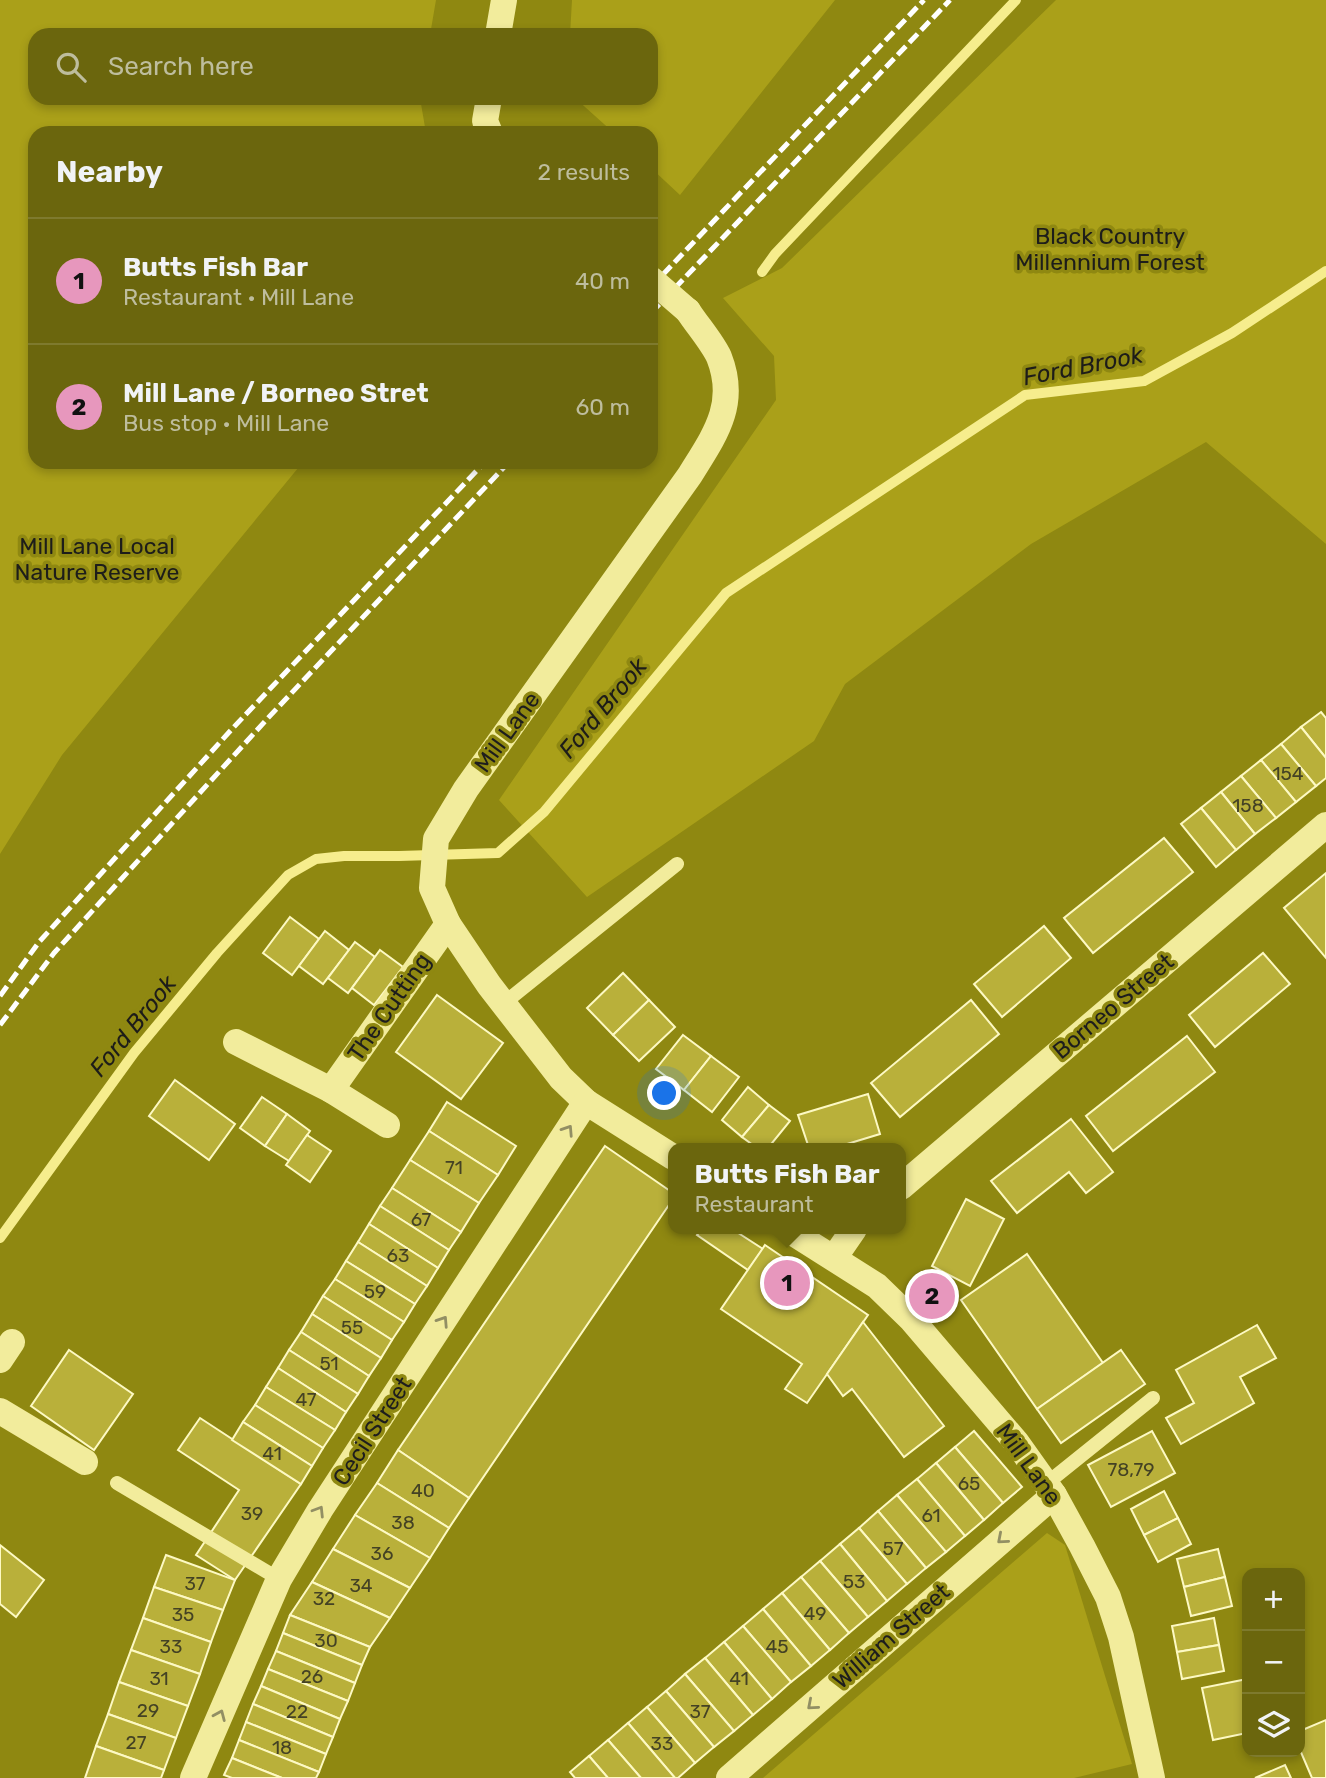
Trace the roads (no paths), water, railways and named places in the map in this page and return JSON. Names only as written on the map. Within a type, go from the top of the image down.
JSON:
[{"type":"street","points":[[499,28],[504,0]]},
{"type":"street","points":[[488,105],[485,121],[488,126]]},
{"type":"street","name":"Mill Lane","points":[[658,285],[688,311],[718,356],[726,386],[724,410],[718,429],[690,475],[466,789],[436,839],[432,888],[448,924],[503,1004],[561,1078],[586,1102],[668,1154]]},
{"type":"street","name":"Borneo Street","points":[[906,1183],[1326,825]]},
{"type":"street","name":"The Cutting","points":[[331,1090],[448,924]]},
{"type":"street","points":[[236,1042],[331,1090],[387,1125]]},
{"type":"street","name":"Cecil Street","points":[[193,1778],[279,1579],[320,1510],[586,1102]]},
{"type":"street","name":"Mill Lane","points":[[795,1234],[877,1286],[912,1320],[1017,1443],[1050,1489],[1108,1597],[1121,1637],[1152,1778]]},
{"type":"street","points":[[834,1258],[851,1234]]},
{"type":"street","points":[[0,1410],[85,1462]]},
{"type":"street","name":"William Street","points":[[729,1778],[1050,1489]]},
{"type":"lane","points":[[503,1004],[677,864]]},
{"type":"lane","points":[[1050,1489],[1153,1398]]},
{"type":"lane","points":[[117,1483],[279,1579]]},
{"type":"waterway","points":[[762,272],[775,254],[1016,0]]},
{"type":"waterway","name":"Ford Brook","points":[[0,1238],[134,1053],[217,953],[288,875],[316,859],[344,856],[498,853],[544,812],[726,593],[1025,395],[1144,381],[1232,333],[1326,271]]},
{"type":"railway","points":[[658,280],[924,0]]},
{"type":"railway","points":[[658,306],[950,0]]},
{"type":"railway","points":[[0,996],[39,942],[232,729],[478,469]]},
{"type":"railway","points":[[0,1025],[54,953],[268,718],[502,469]]},
{"type":"place","name":"Butts Fish Bar","points":[[787,1283]]},
{"type":"place","name":"Mill Lane / Borneo Stret","points":[[932,1296]]},
{"type":"park label","name":"Black Country Millennium Forest","points":[[1110,249]]},
{"type":"park label","name":"Mill Lane Local Nature Reserve","points":[[97,559]]}]
